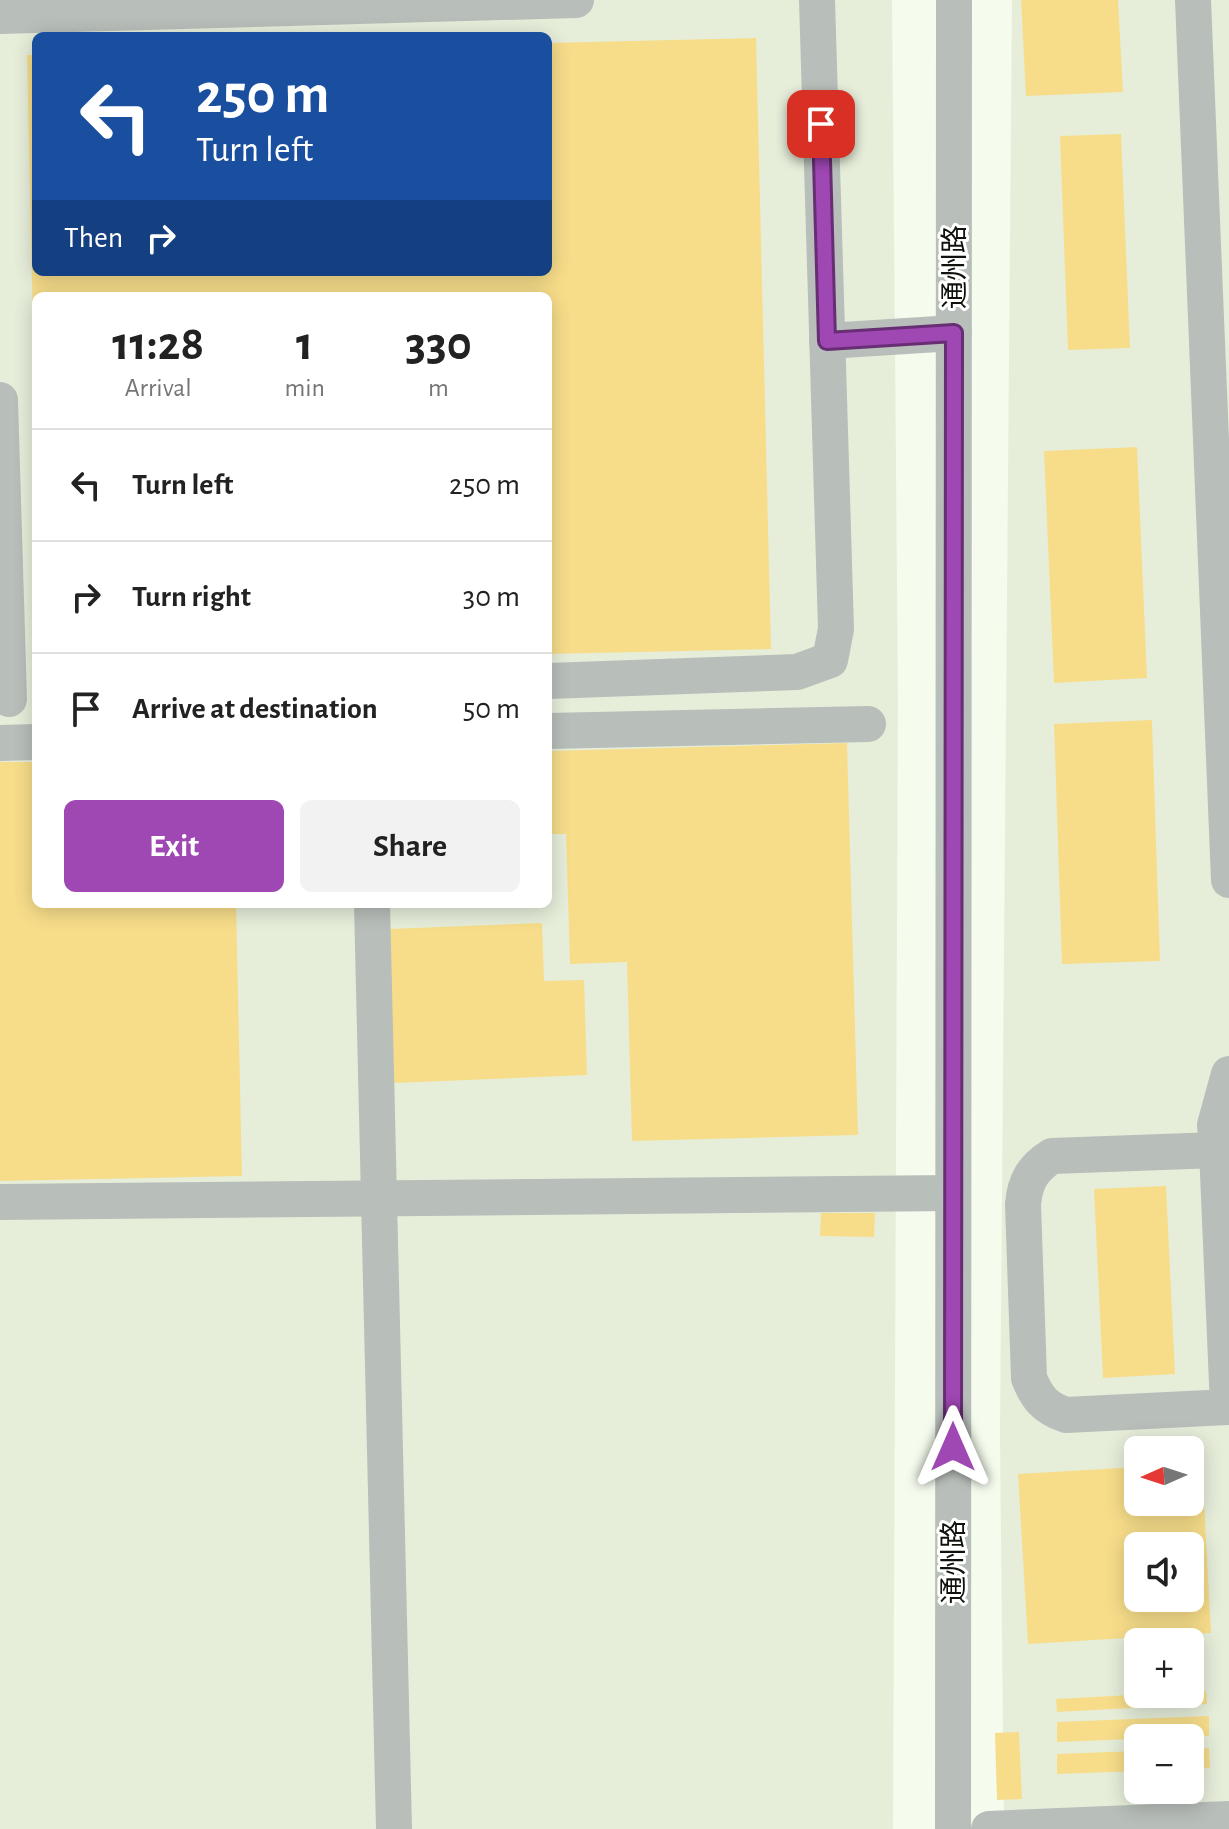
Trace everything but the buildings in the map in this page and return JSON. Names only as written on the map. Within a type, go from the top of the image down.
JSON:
[{"type":"street","points":[[0,16],[45,7],[576,0]]},
{"type":"street","points":[[552,681],[797,672],[830,660],[836,629],[817,0]]},
{"type":"street","name":"通州路","points":[[953,1829],[954,0]]},
{"type":"street","points":[[1193,0],[1229,880]]},
{"type":"street","points":[[827,341],[954,333]]},
{"type":"street","points":[[0,400],[15,698]]},
{"type":"street","points":[[552,731],[868,724]]},
{"type":"street","points":[[0,743],[32,742]]},
{"type":"street","points":[[372,908],[394,1829]]},
{"type":"street","points":[[1229,1074],[1215,1125],[1224,1200],[1229,1434]]},
{"type":"street","points":[[1217,1150],[1052,1156],[1038,1165],[1025,1185],[1023,1204],[1029,1378],[1036,1394],[1049,1409],[1066,1415],[1228,1407]]},
{"type":"street","points":[[0,1202],[953,1193]]},
{"type":"street","points":[[989,1829],[1229,1819]]},
{"type":"shaded area","points":[[0,0],[892,0],[898,700],[893,1829],[0,1829]]},
{"type":"shaded area","points":[[1012,0],[1229,0],[1229,1829],[1004,1829],[1000,1434]]},
{"type":"route","points":[[821,124],[827,341],[954,333],[953,1447]]}]
